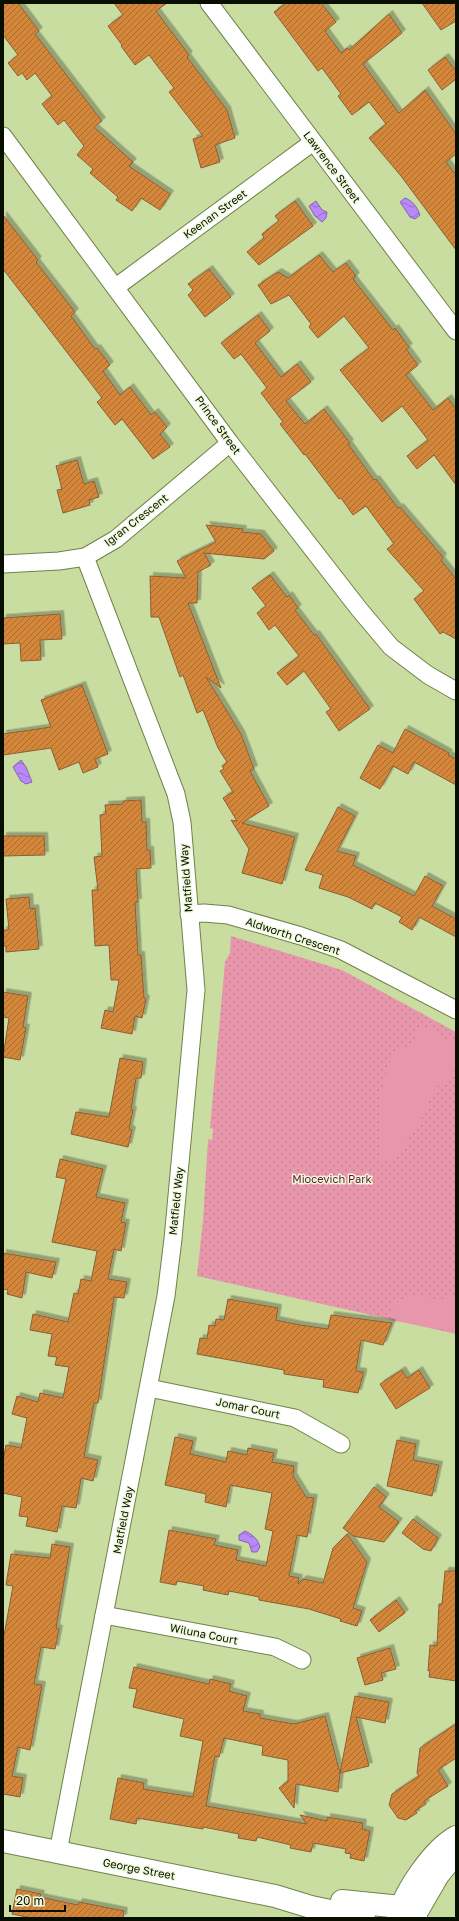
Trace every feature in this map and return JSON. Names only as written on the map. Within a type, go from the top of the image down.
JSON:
[{"type":"main road","points":[[408,1914],[426,1865],[446,1842],[456,1836]]},
{"type":"main road","name":"George Street","points":[[3,1841],[275,1896],[311,1907],[364,1918]]},
{"type":"main road","points":[[408,1914],[456,1853]]},
{"type":"main road","name":"George Street","points":[[275,1896],[318,1898],[408,1914]]},
{"type":"street","name":"Lawrence Street","points":[[209,3],[456,331]]},
{"type":"street","name":"Prince Street","points":[[3,136],[230,443],[359,609],[391,647],[428,675],[456,691]]},
{"type":"street","name":"Keenan Street","points":[[116,287],[313,142]]},
{"type":"street","name":"Igran Crescent","points":[[3,564],[60,562],[85,557],[116,538],[230,443]]},
{"type":"street","name":"Matfield Way","points":[[58,1852],[166,1296],[196,990],[182,822],[176,794],[85,557]]},
{"type":"street","name":"Aldworth Crescent","points":[[189,914],[204,913],[228,915],[328,945],[341,950],[456,1010]]},
{"type":"street","name":"Jomar Court","points":[[149,1388],[295,1418],[341,1444]]},
{"type":"street","name":"Wiluna Court","points":[[104,1615],[275,1647],[302,1660]]},
{"type":"green space","name":"Miocevich Park","points":[[231,936],[342,970],[456,1032],[456,1334],[197,1276],[203,1220],[208,1139],[212,1140],[213,1129],[210,1128],[225,962],[230,953]]},
{"type":"green space","points":[[421,1024],[456,1044],[455,1069],[446,1080],[436,1087],[422,1117],[404,1146],[391,1159],[378,1164],[381,1139],[379,1112],[381,1090],[391,1059],[396,1050],[411,1046]]},
{"type":"green space","points":[[410,1294],[433,1299],[442,1299],[456,1295],[456,1332],[390,1320],[394,1304]]},
{"type":"water","points":[[405,198],[416,207],[419,212],[420,215],[415,219],[410,217],[400,202]]},
{"type":"water","points":[[316,201],[322,210],[327,212],[326,218],[322,222],[315,216],[309,206]]},
{"type":"water","points":[[21,760],[26,767],[32,782],[26,784],[21,781],[13,767]]},
{"type":"water","points":[[245,1531],[252,1535],[258,1542],[260,1547],[257,1552],[252,1552],[249,1543],[239,1540],[239,1535]]},
{"type":"building","points":[[3,3],[18,3],[39,31],[35,34],[102,121],[94,127],[133,162],[129,166],[170,194],[160,210],[141,198],[132,211],[116,200],[118,197],[90,173],[93,169],[77,155],[84,146],[64,120],[58,125],[42,104],[52,96],[35,73],[27,80],[22,73],[18,76],[8,63],[18,55],[3,35]]},
{"type":"building","points":[[114,3],[167,3],[156,11],[189,55],[187,57],[227,110],[235,138],[215,145],[220,162],[201,168],[193,139],[203,136],[169,92],[174,88],[149,55],[135,65],[121,46],[122,45],[108,26],[123,15]]},
{"type":"building","points":[[286,3],[321,3],[336,22],[325,31],[341,53],[347,48],[349,50],[389,14],[402,33],[363,64],[399,113],[425,90],[456,134],[456,154],[446,162],[456,175],[456,250],[401,176],[369,138],[386,124],[369,102],[352,115],[338,96],[341,94],[322,68],[318,71],[274,12]]},
{"type":"building","points":[[422,3],[456,3],[456,21],[441,30]]},
{"type":"building","points":[[445,57],[456,71],[456,79],[442,90],[428,70]]},
{"type":"building","points":[[295,201],[313,226],[259,265],[247,252],[264,238],[262,234],[279,221],[275,216]]},
{"type":"building","points":[[3,215],[38,260],[36,262],[75,312],[71,316],[95,349],[97,348],[110,365],[103,371],[120,395],[130,387],[151,415],[155,412],[167,427],[160,434],[170,447],[153,459],[122,419],[115,425],[97,402],[102,398],[3,269]]},
{"type":"building","points":[[319,255],[333,272],[346,263],[356,276],[353,279],[393,330],[395,328],[409,347],[406,349],[418,365],[406,375],[433,410],[448,398],[456,409],[456,485],[434,455],[417,469],[407,456],[428,440],[402,406],[382,422],[340,370],[369,348],[344,316],[318,338],[309,327],[311,324],[289,295],[271,304],[258,285],[278,272],[288,278]]},
{"type":"building","points":[[209,269],[231,297],[205,317],[188,295],[193,290],[188,284]]},
{"type":"building","points":[[258,315],[270,331],[255,343],[281,377],[297,364],[311,382],[286,401],[305,424],[324,409],[350,443],[348,444],[374,480],[376,479],[398,508],[400,507],[443,557],[441,560],[456,579],[456,639],[443,632],[440,634],[414,599],[424,591],[387,549],[394,544],[366,506],[353,515],[341,498],[339,499],[280,424],[283,422],[261,393],[267,388],[241,354],[234,359],[221,343]]},
{"type":"building","points":[[77,460],[84,484],[94,481],[99,497],[89,500],[90,505],[63,513],[57,490],[62,489],[56,466]]},
{"type":"building","points":[[206,525],[243,529],[242,532],[261,534],[274,551],[264,559],[204,553],[211,565],[198,572],[197,603],[188,603],[221,688],[206,677],[241,734],[254,769],[250,771],[269,806],[242,823],[295,837],[282,884],[242,873],[249,849],[231,820],[237,821],[223,798],[233,792],[220,771],[224,769],[222,766],[227,762],[218,748],[203,710],[197,713],[183,675],[180,677],[159,617],[151,617],[150,576],[186,578],[177,561],[216,542]]},
{"type":"building","points":[[270,575],[287,597],[289,595],[298,608],[295,610],[314,635],[316,634],[370,709],[339,731],[326,712],[331,709],[304,671],[287,685],[277,673],[299,656],[275,625],[269,630],[257,613],[266,606],[252,588]]},
{"type":"building","points":[[60,614],[62,639],[40,640],[41,660],[21,661],[20,643],[3,644],[3,618]]},
{"type":"building","points":[[82,685],[108,754],[95,759],[98,767],[83,773],[79,762],[59,770],[51,748],[3,755],[3,734],[51,727],[41,700]]},
{"type":"building","points":[[405,729],[449,753],[448,755],[456,759],[456,785],[414,762],[408,774],[393,766],[380,789],[360,778],[378,745],[393,753]]},
{"type":"building","points":[[141,800],[142,822],[146,822],[147,850],[150,850],[151,868],[136,869],[138,902],[135,902],[138,955],[141,955],[144,998],[146,999],[142,1018],[135,1016],[132,1034],[101,1028],[105,1010],[113,1012],[119,980],[111,980],[109,945],[95,946],[92,890],[98,890],[94,857],[102,856],[100,815],[106,814],[105,805],[123,804],[123,801]]},
{"type":"building","points":[[338,807],[355,816],[337,851],[356,856],[353,865],[414,896],[425,876],[443,886],[432,906],[456,919],[456,937],[419,917],[412,930],[399,922],[402,917],[375,903],[372,909],[348,897],[319,888],[323,875],[305,870]]},
{"type":"building","points":[[3,836],[44,836],[45,855],[3,856]]},
{"type":"building","points":[[29,897],[30,909],[35,908],[39,949],[6,952],[6,946],[3,946],[3,930],[9,930],[6,899]]},
{"type":"building","points":[[3,992],[28,996],[23,1027],[26,1028],[20,1060],[3,1057],[9,1018],[3,1017]]},
{"type":"building","points":[[120,1058],[143,1062],[141,1078],[136,1078],[131,1110],[133,1110],[129,1129],[132,1130],[128,1147],[71,1134],[76,1112],[109,1117]]},
{"type":"building","points":[[60,1159],[103,1169],[96,1197],[125,1203],[121,1222],[126,1223],[121,1251],[114,1249],[108,1279],[127,1282],[124,1298],[114,1297],[98,1403],[94,1403],[84,1457],[98,1460],[93,1481],[81,1478],[76,1508],[62,1506],[57,1532],[26,1526],[28,1517],[19,1516],[22,1497],[3,1493],[3,1461],[6,1445],[21,1448],[27,1418],[12,1414],[17,1396],[38,1402],[40,1393],[63,1398],[69,1367],[55,1365],[57,1357],[48,1356],[52,1334],[30,1330],[33,1314],[68,1322],[74,1293],[78,1294],[81,1279],[91,1281],[97,1251],[52,1242],[66,1179],[56,1177]]},
{"type":"building","points":[[3,1253],[56,1262],[52,1278],[26,1272],[22,1298],[7,1294],[8,1290],[3,1289]]},
{"type":"building","points":[[228,1299],[278,1308],[276,1320],[300,1325],[328,1329],[331,1315],[392,1323],[383,1345],[361,1340],[356,1371],[363,1372],[363,1375],[358,1393],[323,1387],[324,1380],[284,1374],[284,1370],[197,1354],[200,1338],[207,1339],[209,1325],[215,1326],[216,1319],[224,1320]]},
{"type":"building","points":[[402,1370],[407,1378],[419,1370],[430,1388],[396,1409],[380,1384]]},
{"type":"building","points":[[175,1437],[193,1441],[190,1454],[226,1462],[228,1451],[247,1455],[248,1448],[274,1453],[272,1462],[294,1466],[293,1476],[306,1497],[314,1498],[307,1537],[297,1535],[289,1576],[299,1578],[298,1584],[303,1579],[323,1583],[333,1548],[347,1534],[367,1562],[353,1608],[362,1611],[357,1626],[340,1621],[341,1619],[309,1609],[259,1600],[259,1597],[229,1591],[228,1595],[203,1590],[204,1586],[177,1581],[176,1585],[160,1582],[169,1530],[216,1539],[214,1545],[238,1550],[236,1560],[266,1566],[273,1531],[265,1529],[272,1493],[230,1485],[226,1507],[205,1502],[206,1494],[165,1485]]},
{"type":"building","points":[[397,1440],[416,1444],[413,1460],[439,1465],[432,1496],[387,1486]]},
{"type":"building","points":[[374,1487],[386,1497],[379,1507],[399,1522],[384,1542],[353,1536],[343,1528]]},
{"type":"building","points":[[413,1519],[438,1538],[431,1551],[423,1549],[402,1533]]},
{"type":"building","points":[[52,1544],[70,1547],[56,1628],[59,1629],[55,1649],[41,1647],[34,1684],[42,1685],[30,1750],[18,1747],[12,1776],[23,1778],[20,1797],[3,1794],[3,1641],[13,1586],[6,1585],[11,1554],[50,1558]]},
{"type":"building","points":[[445,1571],[456,1571],[456,1681],[429,1677],[430,1670],[428,1671],[430,1645],[437,1646],[439,1604],[442,1604]]},
{"type":"building","points":[[396,1600],[405,1613],[379,1632],[370,1620]]},
{"type":"building","points":[[390,1648],[396,1669],[381,1673],[383,1680],[365,1685],[357,1658]]},
{"type":"building","points":[[134,1667],[209,1684],[210,1679],[231,1684],[229,1691],[247,1696],[243,1711],[260,1714],[260,1718],[294,1724],[325,1716],[340,1773],[338,1792],[296,1784],[294,1808],[279,1788],[288,1781],[288,1760],[262,1755],[263,1746],[224,1738],[219,1757],[215,1756],[206,1806],[307,1824],[300,1815],[327,1821],[327,1817],[363,1823],[362,1829],[370,1831],[364,1861],[350,1858],[351,1854],[345,1853],[346,1849],[313,1843],[311,1852],[290,1848],[291,1845],[257,1837],[256,1841],[238,1838],[239,1834],[203,1827],[203,1829],[137,1818],[136,1824],[110,1819],[118,1778],[144,1783],[143,1789],[193,1797],[203,1741],[180,1736],[184,1719],[133,1707],[137,1689],[129,1688]]},
{"type":"building","points":[[355,1696],[389,1702],[385,1723],[356,1717],[369,1766],[340,1773]]},
{"type":"building","points":[[456,1724],[456,1758],[438,1770],[448,1786],[424,1801],[426,1804],[415,1811],[417,1813],[406,1820],[398,1818],[389,1805],[392,1794],[419,1776],[417,1773],[420,1748]]},
{"type":"building","points":[[17,1889],[41,1894],[40,1897],[78,1905],[79,1902],[124,1911],[123,1918],[31,1918],[12,1914]]}]
